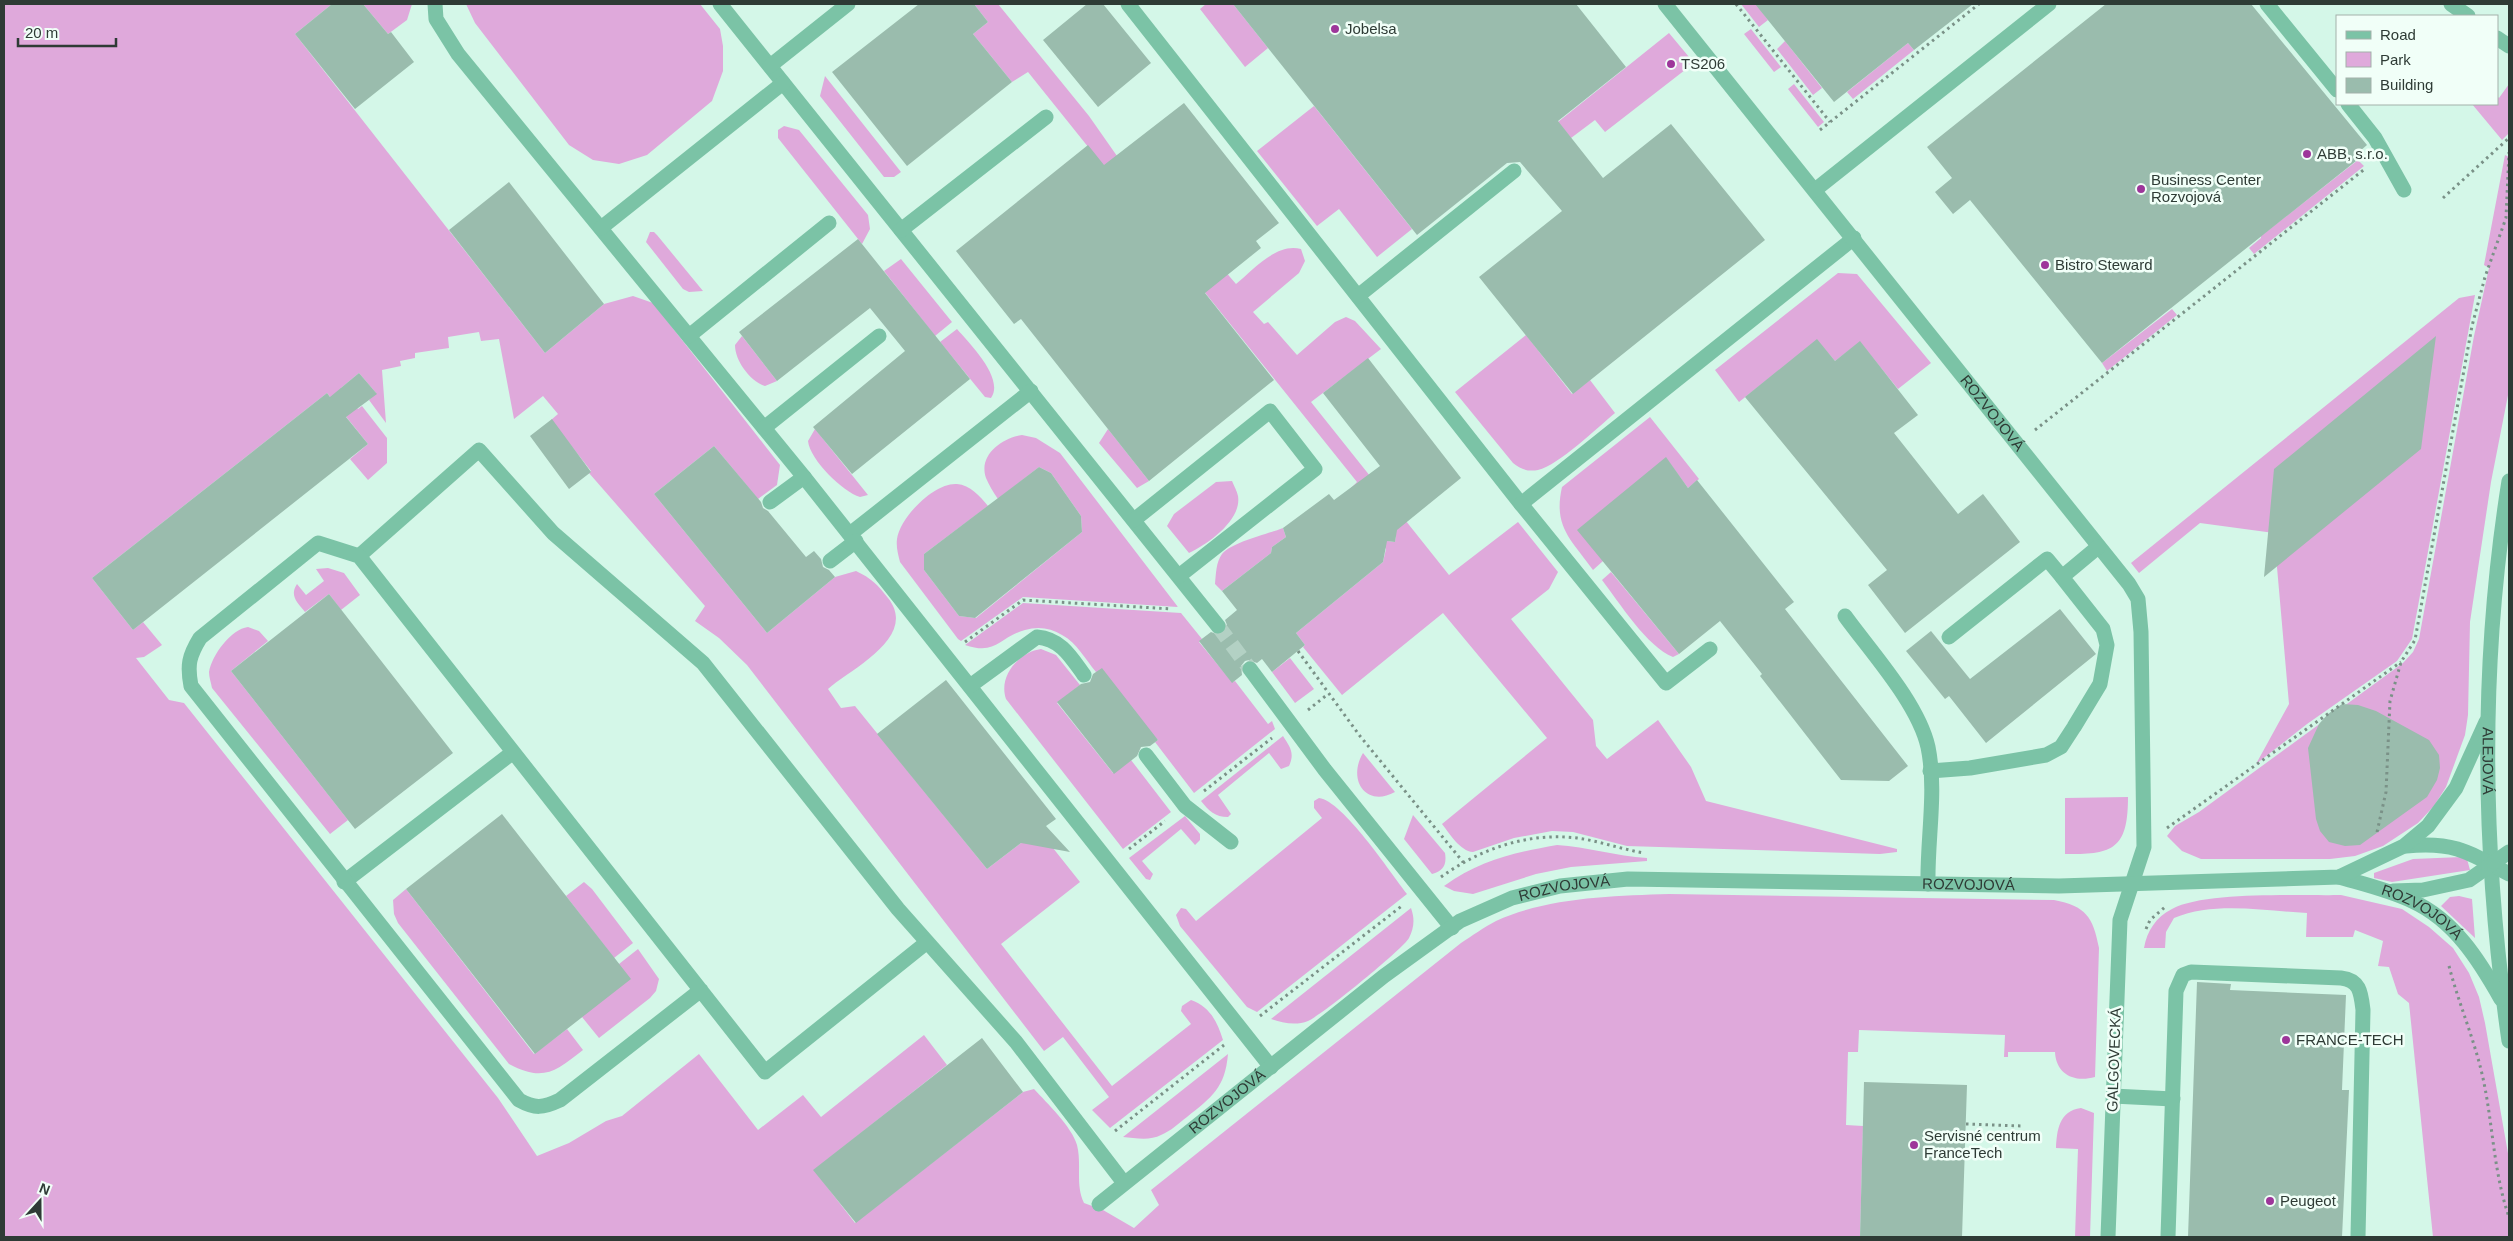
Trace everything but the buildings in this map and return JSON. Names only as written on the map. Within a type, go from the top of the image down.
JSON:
[{"type":"street","points":[[434,4],[436,19],[458,54],[853,537],[1271,1067]]},
{"type":"street","points":[[720,4],[1218,626]]},
{"type":"street","points":[[770,66],[848,4]]},
{"type":"street","points":[[1128,4],[1521,504],[1666,683],[1710,648]]},
{"type":"street","name":"ROZVOJOVÁ","points":[[1665,4],[2018,443],[2138,599],[2141,632],[2144,847],[2132,884]]},
{"type":"street","points":[[1815,190],[2050,4]]},
{"type":"street","points":[[2267,4],[2336,89]]},
{"type":"street","points":[[2451,4],[2467,15]]},
{"type":"street","points":[[2498,39],[2509,46]]},
{"type":"street","points":[[600,228],[783,83]]},
{"type":"street","points":[[2349,105],[2375,138],[2404,190]]},
{"type":"street","points":[[901,230],[1046,117]]},
{"type":"street","points":[[1358,296],[1514,172]]},
{"type":"street","points":[[689,336],[829,223]]},
{"type":"street","points":[[1521,504],[1854,238]]},
{"type":"street","points":[[764,428],[879,336]]},
{"type":"street","points":[[830,561],[853,537],[1031,391]]},
{"type":"street","points":[[1134,520],[1270,412],[1315,469],[1179,576]]},
{"type":"street","points":[[359,556],[479,450],[553,533],[703,663],[926,943],[1016,1042],[1124,1184]]},
{"type":"street","points":[[770,502],[804,477]]},
{"type":"street","name":"ALEJOVÁ","points":[[2509,482],[2500,535],[2492,617],[2486,722],[2486,787],[2504,1004],[2509,1041]]},
{"type":"street","points":[[701,990],[560,1100],[545,1107],[533,1107],[519,1100],[190,686],[187,669],[192,652],[200,638],[318,543],[359,556],[512,752],[701,990],[765,1072],[926,943]]},
{"type":"street","points":[[2062,577],[2098,547]]},
{"type":"street","points":[[1930,771],[1970,768],[2046,756],[2061,747],[2100,684],[2107,645],[2103,629],[2047,559],[1949,637]]},
{"type":"street","points":[[1845,616],[1918,719],[1927,746],[1930,771],[1928,884]]},
{"type":"street","points":[[970,686],[1037,637],[1048,638],[1061,646],[1084,675]]},
{"type":"street","points":[[1250,669],[1325,770],[1452,928]]},
{"type":"street","name":"ROZVOJOVÁ","points":[[1099,1204],[1384,976],[1460,921],[1512,898],[1560,886],[1628,879],[1928,884],[2132,884],[2338,877],[2375,862],[2404,846],[2428,826],[2456,788],[2486,722]]},
{"type":"street","points":[[344,882],[512,752]]},
{"type":"street","points":[[1146,755],[1185,806],[1230,842]]},
{"type":"street","name":"ROZVOJOVÁ","points":[[2404,846],[2425,844],[2464,849],[2509,874]]},
{"type":"street","name":"ROZVOJOVÁ","points":[[2385,891],[2423,890],[2469,880],[2509,852]]},
{"type":"street","points":[[2338,877],[2385,891]]},
{"type":"street","name":"GALGOVECKÁ","points":[[2108,1237],[2120,920],[2132,884]]},
{"type":"street","name":"ROZVOJOVÁ","points":[[2385,891],[2413,901],[2435,914],[2454,930],[2478,959],[2504,1004]]},
{"type":"street","points":[[2168,1237],[2176,991],[2183,975],[2191,972],[2351,979],[2358,986],[2363,1010],[2358,1237]]},
{"type":"street","points":[[2113,1096],[2173,1098]]},
{"type":"path","points":[[1736,4],[1830,122]]},
{"type":"path","points":[[1820,130],[1979,4]]},
{"type":"path","points":[[2443,198],[2509,138]]},
{"type":"path","points":[[2375,862],[2374,848],[2386,792],[2390,702],[2401,662],[2415,640],[2472,326],[2485,277],[2506,218],[2509,152]]},
{"type":"path","points":[[2018,443],[2384,154]]},
{"type":"path","points":[[946,656],[1023,600],[1207,612]]},
{"type":"path","points":[[1298,651],[1328,694],[1463,862]]},
{"type":"path","points":[[2144,847],[2166,829],[2401,662]]},
{"type":"path","points":[[1110,864],[1328,694]]},
{"type":"path","points":[[1095,1147],[1422,891],[1463,862],[1514,841],[1546,837],[1577,838],[1616,849],[1646,853]]},
{"type":"path","points":[[2448,963],[2461,1009],[2476,1049],[2484,1082],[2501,1193],[2509,1217]]},
{"type":"path","points":[[1966,1124],[2022,1126]]},
{"type":"green space","points":[[4,4],[332,4],[295,34],[545,353],[604,304],[633,296],[653,303],[780,465],[777,485],[758,499],[714,446],[654,494],[767,633],[835,577],[856,571],[874,582],[888,598],[895,612],[895,626],[889,639],[865,662],[828,689],[841,708],[855,706],[987,869],[1021,843],[1049,843],[1080,882],[1001,944],[1112,1086],[1191,1024],[1181,1011],[1182,1006],[1191,1000],[1198,1003],[1212,1016],[1223,1040],[1110,1128],[1092,1110],[1109,1097],[1063,1037],[1044,1051],[747,665],[719,638],[695,621],[705,606],[589,473],[591,471],[551,420],[558,414],[543,396],[514,419],[499,339],[481,341],[479,332],[448,337],[449,348],[415,353],[415,358],[400,361],[401,366],[382,370],[386,423],[369,400],[376,393],[359,373],[341,388],[358,409],[362,406],[387,438],[387,463],[368,480],[350,459],[368,444],[327,393],[92,578],[133,630],[143,622],[162,645],[144,657],[136,658],[169,700],[184,703],[498,1098],[537,1156],[569,1143],[606,1121],[622,1116],[699,1054],[758,1130],[803,1095],[821,1117],[924,1035],[947,1065],[814,1170],[855,1223],[1023,1092],[1034,1089],[1058,1116],[1074,1138],[1078,1152],[1081,1196],[1084,1203],[1103,1210],[1134,1228],[1159,1205],[1151,1190],[1461,943],[1496,921],[1516,913],[1559,902],[1625,896],[1669,894],[2054,900],[2074,906],[2081,910],[2091,921],[2099,948],[2095,1077],[2080,1079],[2068,1075],[2059,1066],[2055,1052],[2008,1052],[2008,1057],[2004,1057],[2005,1035],[1859,1030],[1858,1052],[1848,1052],[1846,1125],[1863,1126],[1860,1237],[4,1237]]},
{"type":"green space","points":[[363,4],[412,4],[407,20],[388,34]]},
{"type":"green space","points":[[466,4],[700,4],[720,29],[723,46],[723,71],[712,101],[647,155],[619,164],[593,160],[569,145],[475,23]]},
{"type":"green space","points":[[974,4],[998,4],[1089,116],[1138,186],[1218,263],[1236,284],[1274,253],[1292,248],[1301,249],[1305,261],[1299,273],[1253,312],[1264,324],[1268,322],[1297,355],[1335,322],[1346,317],[1355,321],[1381,349],[1311,402],[1449,575],[1518,522],[1558,572],[1549,589],[1511,619],[1593,720],[1596,746],[1607,759],[1658,720],[1691,767],[1706,801],[1897,849],[1897,852],[1880,854],[1627,846],[1573,832],[1552,831],[1514,838],[1473,852],[1464,849],[1442,824],[1547,738],[1443,613],[1342,695],[1303,647],[1305,645],[1296,633],[1383,562],[1386,549],[1380,540],[1395,542],[1396,535],[1380,533],[1351,488],[1357,482],[1028,72],[1012,82],[973,34],[988,22]]},
{"type":"green space","points":[[1206,4],[1233,4],[1268,48],[1245,67],[1200,9]]},
{"type":"green space","points":[[1741,4],[1756,4],[1768,20],[1759,27]]},
{"type":"green space","points":[[1751,29],[1781,67],[1774,72],[1744,34]]},
{"type":"green space","points":[[1669,33],[1694,63],[1605,132],[1595,120],[1571,138],[1558,122]]},
{"type":"green space","points":[[1785,41],[1822,88],[1813,95],[1777,49]]},
{"type":"green space","points":[[1908,43],[1914,50],[1853,99],[1847,92]]},
{"type":"green space","points":[[825,76],[901,172],[894,177],[884,177],[820,96]]},
{"type":"green space","points":[[1794,84],[1824,122],[1818,127],[1788,89]]},
{"type":"green space","points":[[2509,84],[2509,133],[2502,140],[2473,105],[2498,105],[2499,98]]},
{"type":"green space","points":[[1314,106],[1412,229],[1377,257],[1339,209],[1317,226],[1257,151]]},
{"type":"green space","points":[[784,126],[799,130],[868,215],[870,229],[862,244],[778,138],[778,130]]},
{"type":"green space","points":[[2505,155],[2509,157],[2509,390],[2491,482],[2470,622],[2468,715],[2465,735],[2446,787],[2434,806],[2418,823],[2383,846],[2355,856],[2330,859],[2201,859],[2182,851],[2167,836],[2175,826],[2199,812],[2403,663],[2413,652],[2419,639],[2474,336],[2489,268],[2484,265]]},
{"type":"green space","points":[[2358,160],[2364,166],[2254,254],[2249,248],[2261,236]]},
{"type":"green space","points":[[650,232],[654,232],[657,235],[703,291],[689,292],[683,289],[646,242]]},
{"type":"green space","points":[[901,259],[952,322],[935,336],[884,271]]},
{"type":"green space","points":[[1838,273],[1857,274],[1931,363],[1898,389],[1860,342],[1835,361],[1817,340],[1739,402],[1715,370]]},
{"type":"green space","points":[[2475,295],[2412,639],[2397,661],[2307,724],[2256,764],[2289,704],[2274,533],[2200,523],[2139,573],[2131,563],[2459,298]]},
{"type":"green space","points":[[2172,309],[2177,315],[2107,371],[2102,363]]},
{"type":"green space","points":[[957,329],[977,352],[990,371],[994,390],[991,398],[985,397],[940,342]]},
{"type":"green space","points":[[1526,335],[1572,394],[1590,380],[1615,413],[1567,454],[1547,467],[1534,471],[1524,470],[1513,463],[1455,392]]},
{"type":"green space","points":[[742,336],[777,381],[765,386],[754,380],[744,370],[735,345]]},
{"type":"green space","points":[[1650,417],[1699,479],[1688,488],[1666,458],[1603,561],[1593,570],[1571,541],[1562,523],[1560,501],[1562,487]]},
{"type":"green space","points":[[815,429],[868,495],[860,497],[853,494],[837,482],[821,466],[810,449],[808,441]]},
{"type":"green space","points":[[1108,429],[1149,481],[1137,488],[1099,443]]},
{"type":"green space","points":[[1022,435],[1036,438],[1060,453],[1178,607],[1023,597],[961,641],[958,639],[900,562],[897,539],[905,521],[920,502],[948,485],[966,486],[985,502],[988,506],[924,554],[924,570],[959,616],[976,618],[1082,532],[1081,516],[1051,473],[1039,467],[998,499],[993,491],[986,478],[985,462],[1000,444]]},
{"type":"green space","points":[[1232,481],[1238,496],[1235,514],[1214,537],[1189,553],[1167,526],[1174,514],[1216,482]]},
{"type":"green space","points":[[1283,528],[1286,537],[1272,547],[1271,553],[1222,591],[1215,584],[1217,568],[1222,554],[1242,542]]},
{"type":"green space","points":[[328,568],[344,573],[360,595],[341,610],[329,594],[305,612],[294,596],[297,584],[306,595],[324,581],[316,569]]},
{"type":"green space","points":[[1611,572],[1679,654],[1673,657],[1663,652],[1634,623],[1602,580]]},
{"type":"green space","points":[[1023,603],[1181,613],[1202,639],[1199,642],[1232,682],[1235,681],[1268,724],[1272,721],[1275,729],[1194,793],[1155,742],[1158,740],[1067,638],[1044,628],[1035,628],[1016,633],[991,647],[976,648],[965,645]]},
{"type":"green space","points":[[248,627],[259,631],[268,641],[231,671],[348,820],[330,834],[212,688],[209,672],[218,651],[235,632]]},
{"type":"green space","points":[[1041,649],[1056,655],[1080,685],[1057,703],[1113,773],[1131,760],[1171,812],[1123,849],[1006,699],[1005,682],[1012,666],[1025,655]]},
{"type":"green space","points":[[1290,658],[1314,689],[1295,703],[1272,672]]},
{"type":"green space","points":[[1283,736],[1292,754],[1289,766],[1281,769],[1269,753],[1218,795],[1231,814],[1228,817],[1216,815],[1207,808],[1201,801]]},
{"type":"green space","points":[[1363,753],[1395,792],[1385,796],[1376,796],[1368,794],[1362,789],[1357,773]]},
{"type":"green space","points":[[2128,797],[2125,828],[2121,838],[2115,845],[2096,853],[2065,854],[2065,798]]},
{"type":"green space","points":[[1319,798],[1329,802],[1353,824],[1407,894],[1257,1012],[1247,1007],[1180,926],[1176,915],[1181,908],[1186,909],[1196,921],[1322,818],[1314,808],[1314,801]]},
{"type":"green space","points":[[1413,815],[1445,853],[1445,864],[1436,873],[1432,874],[1404,839]]},
{"type":"green space","points":[[1185,816],[1200,834],[1200,840],[1195,845],[1181,829],[1142,861],[1153,874],[1150,880],[1146,879],[1129,858]]},
{"type":"green space","points":[[1557,845],[1647,858],[1647,861],[1571,867],[1536,874],[1473,894],[1454,891],[1444,886],[1484,864],[1526,851]]},
{"type":"green space","points":[[2462,857],[2467,859],[2470,870],[2392,882],[2374,878],[2374,873],[2413,859]]},
{"type":"green space","points":[[584,882],[592,889],[633,943],[614,958],[566,896]]},
{"type":"green space","points":[[406,889],[534,1054],[567,1029],[583,1050],[564,1064],[548,1072],[531,1072],[509,1064],[398,923],[394,914],[393,900]]},
{"type":"green space","points":[[2341,895],[2402,909],[2429,927],[2453,948],[2469,973],[2479,997],[2485,1023],[2509,1159],[2509,1237],[2433,1237],[2409,1003],[2398,994],[2389,967],[2378,966],[2383,941],[2355,930],[2353,937],[2306,937],[2307,913],[2223,908],[2190,913],[2174,918],[2166,932],[2165,948],[2144,948],[2147,936],[2157,920],[2166,912],[2187,903],[2229,897]]},
{"type":"green space","points":[[2459,896],[2472,899],[2475,938],[2441,906],[2450,897]]},
{"type":"green space","points":[[1411,908],[1413,923],[1409,938],[1378,968],[1344,995],[1316,1016],[1303,1023],[1280,1022],[1271,1019]]},
{"type":"green space","points":[[638,949],[659,979],[656,991],[650,998],[599,1038],[582,1017],[619,964]]},
{"type":"green space","points":[[1228,1054],[1224,1075],[1220,1084],[1204,1104],[1172,1129],[1157,1137],[1142,1139],[1123,1137]]},
{"type":"green space","points":[[2081,1108],[2094,1113],[2090,1237],[2075,1237],[2078,1149],[2056,1148],[2057,1135],[2064,1117],[2068,1113]]},
{"type":"tunnel","points":[[1218,626],[1250,669]]},
{"type":"place","name":"Jobelsa","points":[[1335,29]]},
{"type":"place","name":"TS206","points":[[1671,64]]},
{"type":"place","name":"ABB, s.r.o.","points":[[2307,154]]},
{"type":"place","name":"Business Center Rozvojová","points":[[2141,189]]},
{"type":"place","name":"Bistro Steward","points":[[2045,265]]},
{"type":"place","name":"FRANCE-TECH","points":[[2286,1040]]},
{"type":"place","name":"Servisné centrum FranceTech","points":[[1914,1145]]},
{"type":"place","name":"Peugeot","points":[[2270,1201]]}]
